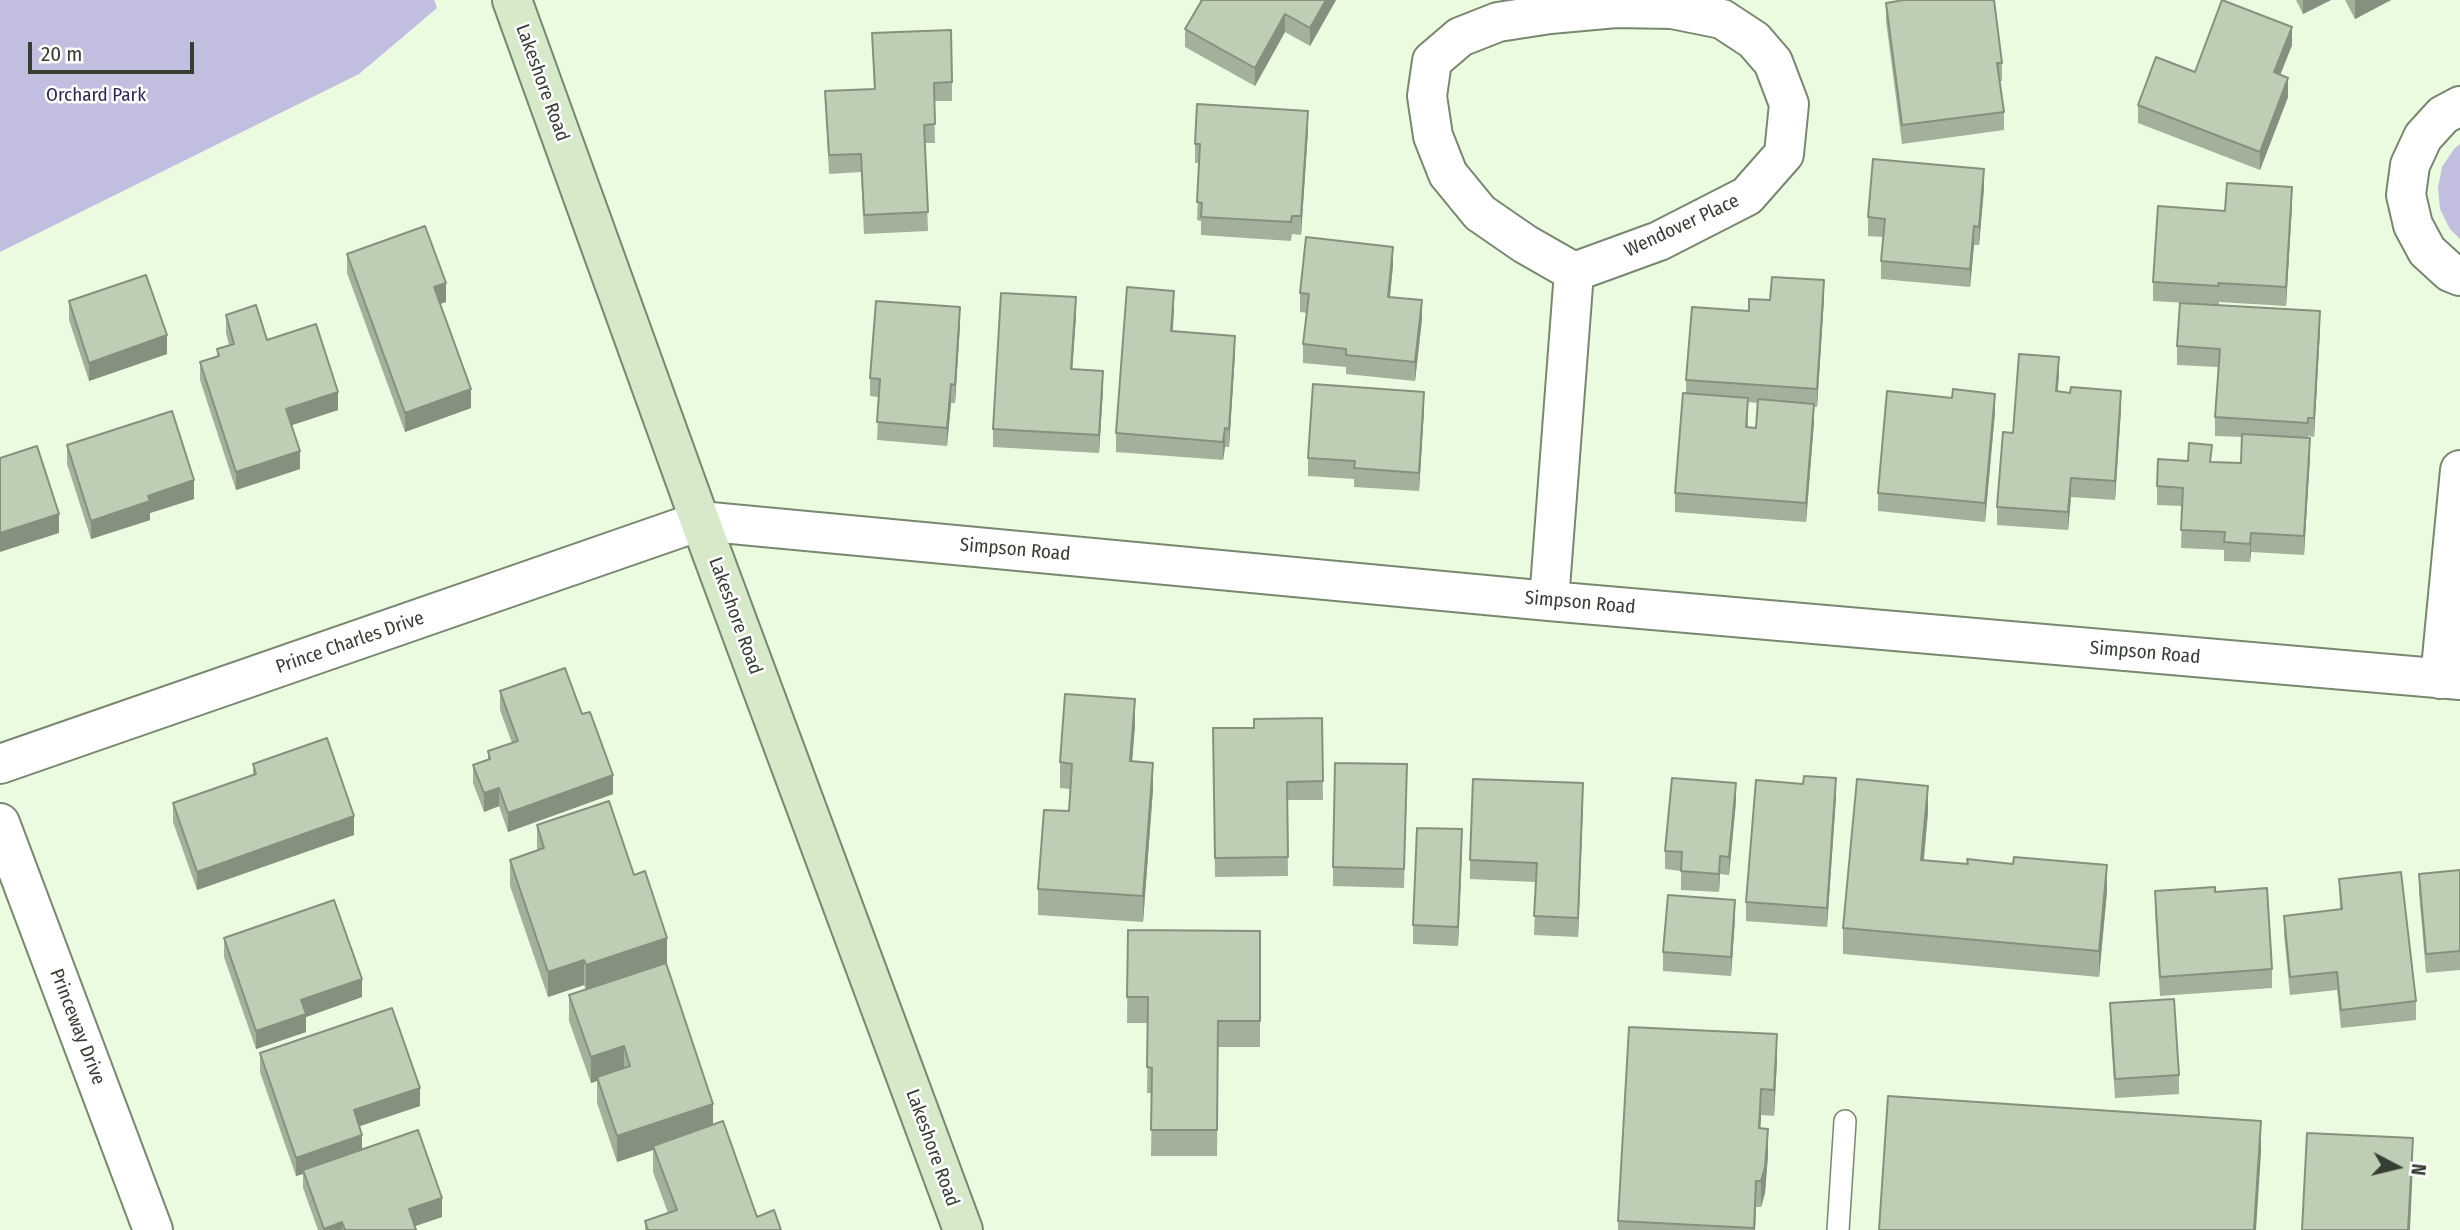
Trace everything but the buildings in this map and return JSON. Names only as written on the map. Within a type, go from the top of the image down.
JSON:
[{"type":"main road","name":"Lakeshore Road","points":[[512,0],[700,521],[963,1230]]},
{"type":"street","name":"Wendover Place","points":[[1616,8],[1672,9],[1722,19],[1754,40],[1773,62],[1789,104],[1784,155],[1747,197],[1658,241],[1574,272],[1525,244],[1480,213],[1448,174],[1433,136],[1427,96],[1432,61],[1460,37],[1498,22],[1616,8]]},
{"type":"street","points":[[2460,106],[2443,115],[2423,137],[2410,165],[2406,195],[2413,225],[2427,251],[2450,272],[2460,276]]},
{"type":"street","points":[[1549,601],[1574,272]]},
{"type":"street","points":[[2450,680],[2460,470]]},
{"type":"street","name":"Simpson Road","points":[[700,521],[1549,601],[2450,680]]},
{"type":"street","name":"Prince Charles Drive","points":[[0,764],[700,521]]},
{"type":"street","name":"Princeway Drive","points":[[0,823],[153,1230]]},
{"type":"lane","points":[[1838,1230],[1845,1121]]},
{"type":"green space","name":"Orchard Park","points":[[0,0],[434,0],[437,8],[359,74],[0,252]]},
{"type":"green space","points":[[2460,144],[2460,239],[2450,229],[2440,209],[2438,188],[2442,167]]}]
